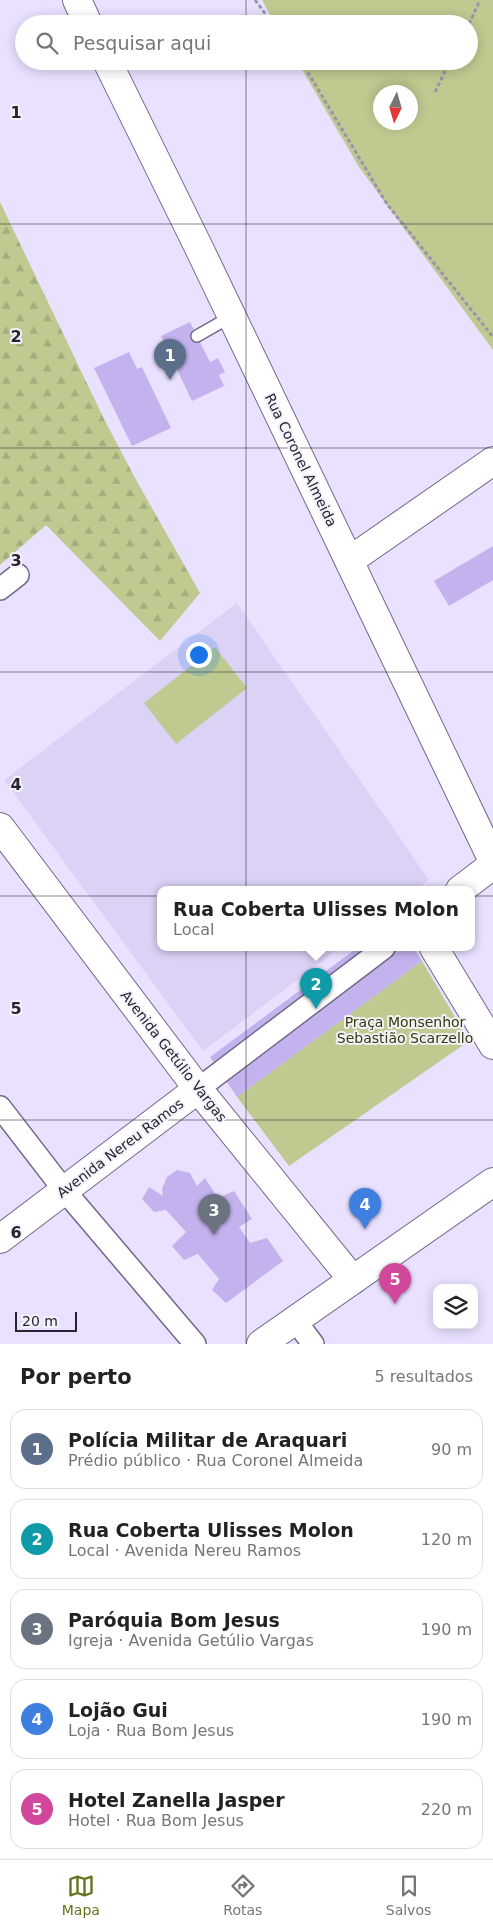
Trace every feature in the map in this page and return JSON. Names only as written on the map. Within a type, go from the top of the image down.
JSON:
[{"type":"main road","points":[[77,0],[84,15]]},
{"type":"main road","name":"Rua Coronel Almeida","points":[[111,70],[232,316],[493,861]]},
{"type":"main road","points":[[350,561],[493,461]]},
{"type":"main road","name":"Avenida Getúlio Vargas","points":[[0,827],[198,1089],[353,1280]]},
{"type":"main road","points":[[465,886],[493,865]]},
{"type":"main road","points":[[436,951],[493,1045]]},
{"type":"main road","name":"Avenida Nereu Ramos","points":[[0,1239],[198,1089]]},
{"type":"main road","points":[[261,1344],[493,1182]]},
{"type":"street","points":[[0,589],[18,575]]},
{"type":"street","name":"Avenida Nereu Ramos","points":[[198,1089],[380,951]]},
{"type":"street","points":[[0,1107],[64,1190],[194,1344]]},
{"type":"street","points":[[295,1320],[313,1344]]},
{"type":"lane","points":[[197,336],[232,316]]},
{"type":"path","points":[[254,0],[265,15]]},
{"type":"path","points":[[473,15],[480,0]]},
{"type":"path","points":[[306,70],[387,204],[493,337]]},
{"type":"path","points":[[436,92],[446,70]]},
{"type":"shaded area","points":[[237,603],[429,880],[421,886],[157,886],[157,951],[335,951],[203,1051],[4,780]]},
{"type":"green space","points":[[262,0],[493,0],[493,350],[359,167],[302,70],[478,70],[478,15],[270,15]]},
{"type":"green space","points":[[0,202],[104,419],[200,593],[160,641],[46,525],[0,565]]},
{"type":"green space","points":[[215,647],[247,688],[176,744],[144,703]]},
{"type":"green space","name":"Praça Monsenhor Sebastião Scarzello","points":[[422,961],[469,1041],[289,1166],[237,1097]]},
{"type":"building","points":[[190,322],[210,362],[218,358],[225,372],[219,375],[224,386],[192,401],[161,336]]},
{"type":"building","points":[[129,352],[137,369],[142,367],[171,428],[132,446],[94,368]]},
{"type":"building","points":[[493,546],[493,580],[449,606],[434,581]]},
{"type":"building","points":[[353,951],[416,951],[422,961],[237,1097],[210,1057]]},
{"type":"building","points":[[177,1170],[190,1173],[197,1186],[205,1178],[218,1198],[234,1191],[252,1219],[239,1227],[250,1243],[267,1238],[283,1261],[226,1303],[212,1290],[219,1279],[198,1254],[184,1260],[172,1246],[186,1232],[166,1210],[154,1212],[142,1199],[149,1187],[163,1196],[162,1189],[167,1177]]},
{"type":"place","name":"Polícia Militar de Araquari","points":[[170,380]]},
{"type":"place","name":"Rua Coberta Ulisses Molon","points":[[316,1009]]},
{"type":"place","name":"Lojão Gui","points":[[365,1229]]},
{"type":"place","name":"Paróquia Bom Jesus","points":[[214,1235]]},
{"type":"place","name":"Hotel Zanella Jasper","points":[[395,1304]]}]
